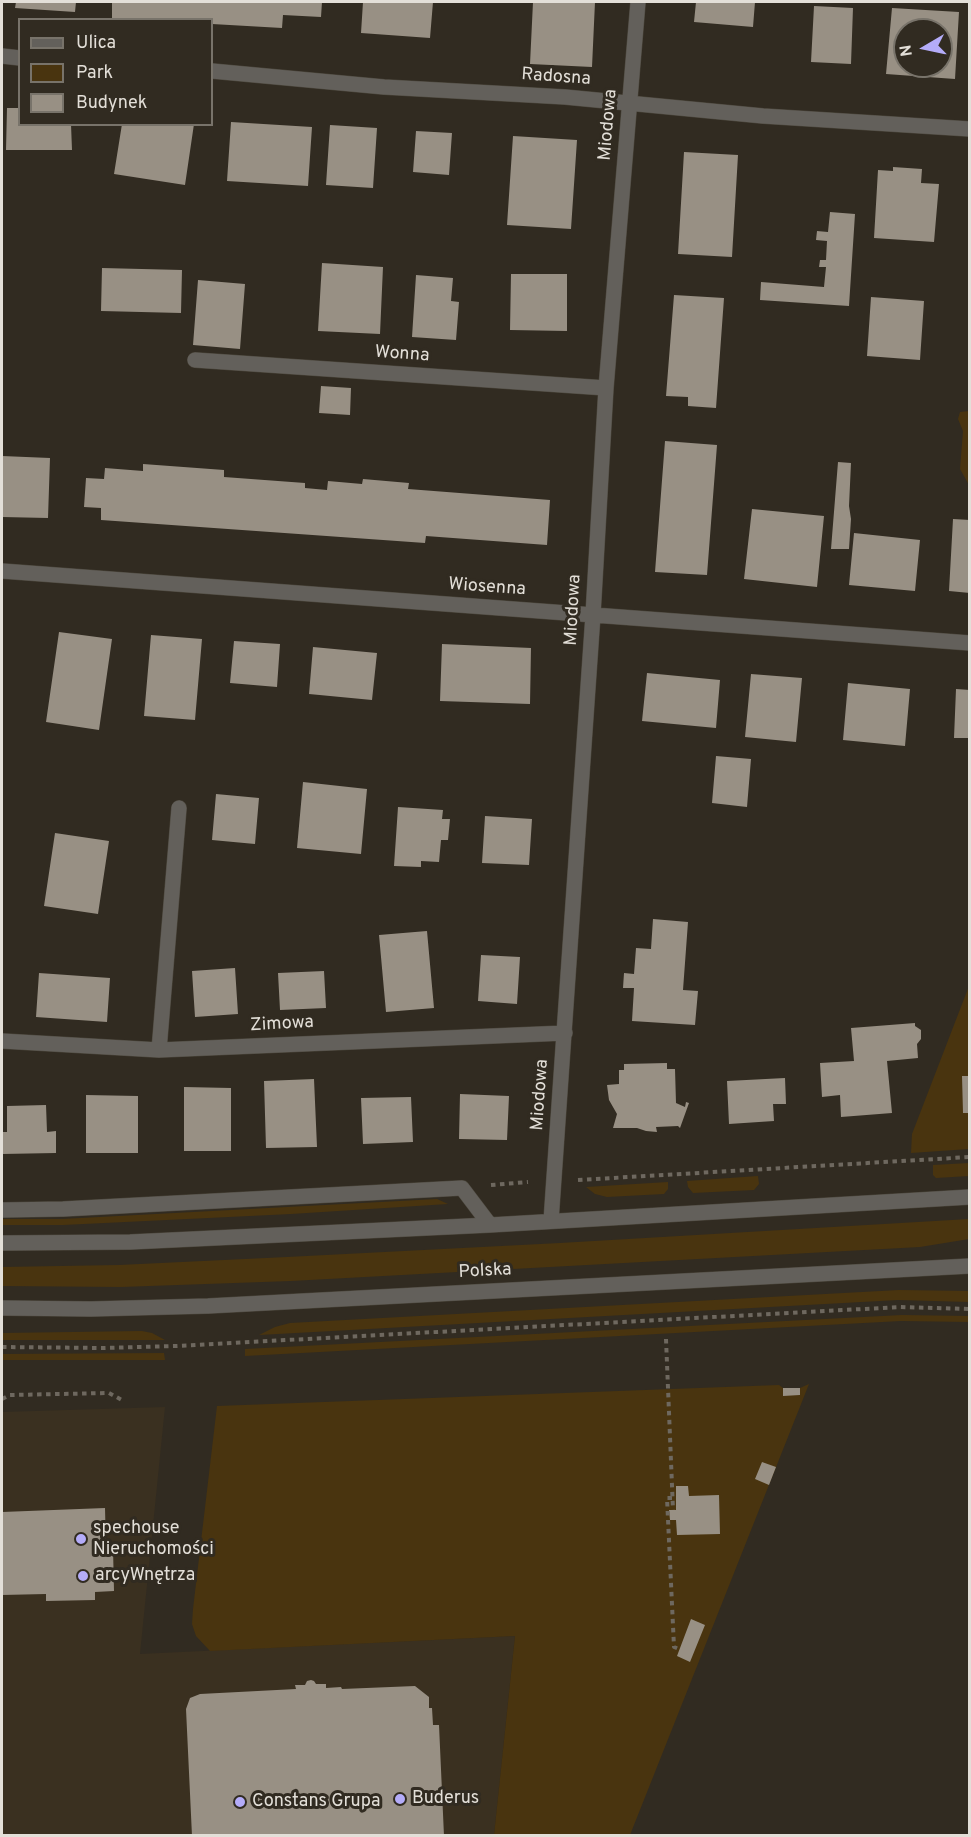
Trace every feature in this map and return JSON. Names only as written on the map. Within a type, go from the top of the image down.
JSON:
[{"type":"street","name":"Miodowa","points":[[551,1221],[593,615],[606,388],[639,2]]},
{"type":"street","points":[[2,57],[18,58]]},
{"type":"street","name":"Radosna","points":[[213,71],[384,87],[565,98],[763,116],[969,129]]},
{"type":"street","name":"Wonna","points":[[195,360],[606,388]]},
{"type":"street","name":"Wiosenna","points":[[2,571],[969,643]]},
{"type":"street","points":[[159,1050],[179,808]]},
{"type":"street","name":"Zimowa","points":[[2,1041],[159,1050],[565,1033]]},
{"type":"street","points":[[2,1210],[63,1209],[462,1188],[490,1225]]},
{"type":"street","points":[[2,1243],[130,1242],[490,1225],[969,1197]]},
{"type":"street","name":"Polska","points":[[2,1308],[91,1309],[208,1306],[969,1266]]},
{"type":"path","points":[[462,1188],[524,1182],[969,1157]]},
{"type":"path","points":[[2,1347],[176,1346],[900,1307],[969,1309]]},
{"type":"path","points":[[666,1339],[673,1510]]},
{"type":"path","points":[[2,1399],[10,1395],[109,1393],[122,1400]]},
{"type":"path","points":[[672,1498],[667,1498],[674,1647],[680,1649]]},
{"type":"shaded area","points":[[165,1407],[140,1654],[515,1636],[494,1835],[2,1835],[2,1412]]},
{"type":"green space","points":[[970,411],[969,485],[960,469],[963,431],[958,419],[960,412]]},
{"type":"green space","points":[[969,986],[969,1149],[911,1153],[912,1134]]},
{"type":"green space","points":[[969,1163],[969,1176],[936,1178],[933,1175],[933,1165]]},
{"type":"green space","points":[[758,1176],[759,1184],[754,1190],[693,1193],[687,1181]]},
{"type":"green space","points":[[668,1182],[668,1189],[664,1194],[607,1197],[595,1194],[586,1187]]},
{"type":"green space","points":[[437,1199],[448,1204],[63,1225],[2,1225],[2,1219],[62,1219]]},
{"type":"green space","points":[[969,1219],[969,1239],[920,1247],[291,1281],[121,1287],[2,1286],[2,1267],[119,1265],[287,1257]]},
{"type":"green space","points":[[899,1290],[969,1291],[969,1302],[898,1300],[259,1335],[290,1323]]},
{"type":"green space","points":[[902,1315],[969,1316],[969,1322],[901,1321],[245,1356],[245,1349]]},
{"type":"green space","points":[[142,1331],[165,1340],[2,1340],[2,1333]]},
{"type":"green space","points":[[164,1353],[165,1360],[2,1360],[2,1354]]},
{"type":"green space","points":[[809,1384],[630,1835],[494,1835],[515,1636],[210,1651],[196,1636],[192,1624],[193,1609],[217,1406],[779,1385],[783,1388],[800,1388]]},
{"type":"building","points":[[16,2],[76,2],[75,12],[15,8]]},
{"type":"building","points":[[112,2],[322,2],[321,17],[283,15],[282,28],[213,24],[213,18],[112,18]]},
{"type":"building","points":[[363,2],[433,2],[430,38],[361,33]]},
{"type":"building","points":[[533,2],[595,2],[592,67],[530,64]]},
{"type":"building","points":[[696,2],[755,2],[753,27],[694,22]]},
{"type":"building","points":[[814,6],[853,8],[851,64],[811,62]]},
{"type":"building","points":[[892,8],[959,12],[955,79],[941,78],[953,78],[953,18],[893,18],[893,75],[886,74]]},
{"type":"building","points":[[7,108],[18,108],[18,126],[71,126],[72,150],[6,150]]},
{"type":"building","points":[[231,122],[312,127],[308,186],[227,181]]},
{"type":"building","points":[[330,125],[377,128],[373,188],[326,185]]},
{"type":"building","points":[[122,126],[194,126],[185,185],[114,174]]},
{"type":"building","points":[[416,131],[452,133],[449,175],[413,172]]},
{"type":"building","points":[[513,136],[577,140],[571,229],[507,225]]},
{"type":"building","points":[[684,152],[738,155],[732,257],[678,254]]},
{"type":"building","points":[[893,167],[922,169],[921,183],[939,184],[934,242],[874,238],[878,170],[893,171]]},
{"type":"building","points":[[830,212],[855,214],[849,306],[760,300],[761,282],[824,287],[826,267],[819,267],[820,260],[826,260],[827,241],[816,240],[817,231],[828,232]]},
{"type":"building","points":[[322,263],[383,267],[380,334],[318,331]]},
{"type":"building","points":[[102,268],[182,270],[181,313],[101,311]]},
{"type":"building","points":[[511,274],[567,274],[567,331],[510,330]]},
{"type":"building","points":[[416,275],[453,278],[451,301],[459,302],[456,340],[412,337]]},
{"type":"building","points":[[198,280],[245,284],[240,349],[193,345]]},
{"type":"building","points":[[674,295],[724,298],[716,408],[688,406],[688,397],[666,396]]},
{"type":"building","points":[[871,297],[924,301],[920,360],[867,356]]},
{"type":"building","points":[[321,386],[351,388],[350,415],[319,413]]},
{"type":"building","points":[[665,441],[717,445],[707,575],[655,572]]},
{"type":"building","points":[[2,456],[50,458],[48,518],[2,517]]},
{"type":"building","points":[[838,462],[851,463],[849,549],[831,549]]},
{"type":"building","points":[[143,464],[224,470],[224,477],[305,483],[305,488],[327,490],[328,481],[362,484],[363,479],[409,483],[408,489],[550,500],[547,545],[426,536],[425,543],[101,520],[101,508],[84,507],[86,478],[104,479],[105,468],[143,471]]},
{"type":"building","points":[[752,509],[824,516],[817,587],[744,579]]},
{"type":"building","points":[[953,519],[970,520],[970,593],[949,591]]},
{"type":"building","points":[[854,533],[920,540],[915,591],[849,585]]},
{"type":"building","points":[[59,632],[112,639],[99,730],[46,722]]},
{"type":"building","points":[[151,635],[202,639],[195,720],[144,716]]},
{"type":"building","points":[[234,641],[280,644],[277,687],[230,683]]},
{"type":"building","points":[[442,644],[531,648],[530,704],[440,701]]},
{"type":"building","points":[[313,647],[377,653],[372,700],[309,694]]},
{"type":"building","points":[[647,673],[720,680],[716,728],[642,721]]},
{"type":"building","points":[[751,674],[802,678],[796,742],[745,737]]},
{"type":"building","points":[[848,683],[910,689],[905,746],[843,740]]},
{"type":"building","points":[[956,689],[970,690],[970,738],[954,738]]},
{"type":"building","points":[[716,756],[751,759],[747,807],[712,803]]},
{"type":"building","points":[[303,782],[367,789],[361,854],[297,848]]},
{"type":"building","points":[[216,794],[259,798],[255,844],[212,840]]},
{"type":"building","points":[[398,807],[443,810],[442,819],[450,819],[448,840],[441,840],[439,862],[421,861],[421,867],[394,866]]},
{"type":"building","points":[[485,816],[532,819],[529,865],[482,863]]},
{"type":"building","points":[[55,833],[109,841],[98,914],[44,906]]},
{"type":"building","points":[[653,919],[688,922],[683,990],[698,991],[695,1025],[632,1021],[634,988],[623,988],[624,973],[634,974],[636,948],[651,949]]},
{"type":"building","points":[[427,931],[434,1008],[386,1012],[379,935]]},
{"type":"building","points":[[481,955],[520,957],[517,1004],[478,1001]]},
{"type":"building","points":[[235,968],[238,1014],[195,1017],[192,971]]},
{"type":"building","points":[[324,971],[326,1008],[280,1010],[278,973]]},
{"type":"building","points":[[39,973],[110,978],[107,1022],[36,1017]]},
{"type":"building","points":[[915,1023],[915,1026],[921,1030],[921,1039],[917,1044],[918,1058],[887,1061],[892,1113],[841,1117],[840,1095],[822,1097],[820,1063],[854,1061],[851,1028]]},
{"type":"building","points":[[667,1063],[667,1069],[675,1069],[676,1103],[685,1107],[686,1102],[689,1103],[680,1128],[678,1126],[656,1127],[657,1132],[637,1128],[613,1128],[617,1114],[609,1100],[607,1085],[619,1084],[619,1070],[624,1070],[624,1064]]},
{"type":"building","points":[[962,1076],[970,1076],[970,1113],[963,1113]]},
{"type":"building","points":[[785,1078],[786,1104],[773,1104],[774,1121],[729,1124],[727,1081]]},
{"type":"building","points":[[314,1079],[317,1147],[266,1148],[264,1081]]},
{"type":"building","points":[[184,1087],[231,1088],[231,1151],[184,1151]]},
{"type":"building","points":[[460,1094],[509,1096],[507,1140],[459,1139]]},
{"type":"building","points":[[86,1095],[138,1096],[138,1153],[86,1153]]},
{"type":"building","points":[[411,1097],[413,1142],[363,1144],[361,1098]]},
{"type":"building","points":[[46,1105],[47,1132],[56,1131],[56,1153],[2,1154],[2,1132],[7,1132],[7,1106]]},
{"type":"building","points":[[783,1388],[800,1388],[800,1395],[783,1396]]},
{"type":"building","points":[[762,1462],[776,1467],[769,1485],[755,1479]]},
{"type":"building","points":[[676,1486],[688,1486],[689,1496],[719,1495],[720,1534],[677,1535],[676,1520],[670,1520],[669,1510],[676,1510]]},
{"type":"building","points":[[105,1508],[106,1549],[113,1548],[114,1591],[95,1592],[95,1600],[46,1601],[46,1594],[2,1595],[2,1512]]},
{"type":"building","points":[[691,1619],[705,1625],[690,1662],[677,1656]]},
{"type":"building","points":[[311,1680],[316,1684],[326,1684],[326,1688],[341,1687],[342,1689],[415,1686],[429,1697],[433,1725],[439,1725],[444,1836],[192,1836],[186,1709],[190,1698],[200,1694],[296,1689],[295,1685],[305,1685]]},
{"type":"place","name":"spechouse Nieruchomości","points":[[81,1539]]},
{"type":"place","name":"arcyWnętrza","points":[[83,1576]]},
{"type":"place","name":"Buderus","points":[[400,1799]]},
{"type":"place","name":"Constans Grupa","points":[[240,1802]]}]
